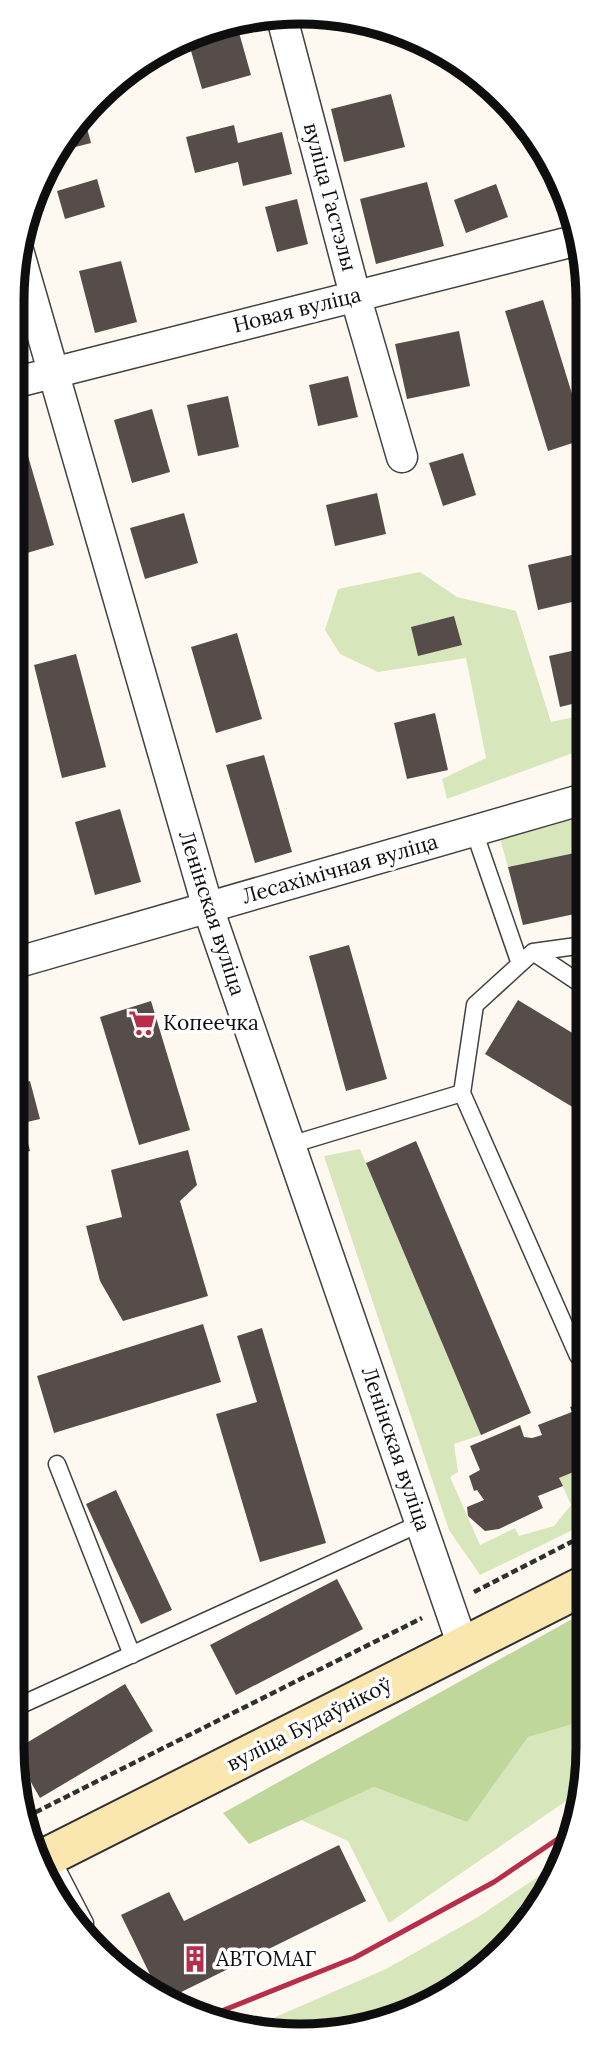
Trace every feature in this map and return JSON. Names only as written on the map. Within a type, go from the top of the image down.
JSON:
[{"type":"main road","name":"вуліца Будаўнікоў","points":[[47,1857],[576,1590]]},
{"type":"street","name":"вуліца Гастэлы","points":[[284,25],[355,295],[402,457]]},
{"type":"street","name":"Новая вуліца","points":[[24,380],[569,242]]},
{"type":"street","name":"Ленінская вуліца","points":[[26,277],[208,908],[463,1646]]},
{"type":"street","name":"Лесахімічная вуліца","points":[[24,960],[576,801]]},
{"type":"lane","points":[[474,831],[520,964]]},
{"type":"lane","points":[[576,946],[533,952],[475,1005],[462,1093],[576,1351]]},
{"type":"lane","points":[[533,952],[576,981]]},
{"type":"lane","points":[[290,1145],[462,1093]]},
{"type":"lane","points":[[57,1464],[132,1655]]},
{"type":"lane","points":[[24,1704],[421,1523]]},
{"type":"path","points":[[33,1814],[576,1540]]},
{"type":"green space","points":[[420,572],[457,597],[516,611],[551,722],[576,717],[576,752],[447,799],[442,779],[486,758],[466,658],[378,672],[340,654],[325,630],[338,589]]},
{"type":"green space","points":[[576,801],[576,853],[508,867],[496,824]]},
{"type":"green space","points":[[360,1149],[481,1435],[454,1444],[458,1472],[450,1477],[480,1545],[515,1528],[519,1536],[554,1526],[571,1505],[559,1478],[576,1471],[576,1528],[480,1575],[449,1530],[324,1156]]},
{"type":"green space","points":[[576,1617],[576,1723],[528,1737],[467,1822],[374,1787],[249,1844],[223,1813]]},
{"type":"green space","points":[[576,1723],[571,1798],[389,1923],[348,1841],[301,1820],[374,1787],[467,1821],[528,1737]]},
{"type":"green space","points":[[546,1871],[519,1916],[495,1943],[468,1967],[438,1987],[389,2009],[354,2018],[300,2024],[265,2021],[386,1969],[478,1917]]},
{"type":"building","points":[[239,32],[251,75],[202,89],[190,47]]},
{"type":"building","points":[[391,94],[405,147],[344,162],[331,109]]},
{"type":"building","points":[[234,125],[238,143],[282,132],[292,174],[243,186],[238,162],[195,173],[186,137]]},
{"type":"building","points":[[86,126],[91,143],[70,148]]},
{"type":"building","points":[[97,179],[105,207],[65,219],[57,191]]},
{"type":"building","points":[[427,182],[444,246],[376,264],[360,199]]},
{"type":"building","points":[[496,184],[508,217],[466,233],[454,200]]},
{"type":"building","points":[[297,199],[308,244],[277,252],[265,207]]},
{"type":"building","points":[[121,261],[137,322],[95,333],[79,271]]},
{"type":"building","points":[[543,300],[576,407],[576,442],[548,451],[505,311]]},
{"type":"building","points":[[459,331],[470,386],[407,399],[395,344]]},
{"type":"building","points":[[348,376],[358,417],[318,426],[309,385]]},
{"type":"building","points":[[228,396],[239,447],[198,456],[187,405]]},
{"type":"building","points":[[152,409],[170,472],[132,483],[114,420]]},
{"type":"building","points":[[26,449],[54,545],[24,554]]},
{"type":"building","points":[[463,453],[476,495],[443,506],[429,463]]},
{"type":"building","points":[[377,493],[386,534],[335,546],[326,505]]},
{"type":"building","points":[[184,513],[198,563],[145,579],[130,528]]},
{"type":"building","points":[[576,554],[576,601],[538,610],[528,565]]},
{"type":"building","points":[[454,616],[462,645],[418,656],[411,627]]},
{"type":"building","points":[[237,633],[262,719],[216,733],[191,647]]},
{"type":"building","points":[[576,650],[576,703],[560,707],[549,656]]},
{"type":"building","points":[[76,654],[106,767],[62,778],[34,665]]},
{"type":"building","points":[[435,713],[448,770],[407,779],[394,723]]},
{"type":"building","points":[[264,755],[292,852],[255,863],[226,765]]},
{"type":"building","points":[[120,809],[141,882],[95,895],[75,822]]},
{"type":"building","points":[[576,853],[576,914],[523,925],[508,867]]},
{"type":"building","points":[[349,945],[387,1079],[346,1091],[309,956]]},
{"type":"building","points":[[518,1000],[576,1035],[576,1109],[485,1054]]},
{"type":"building","points":[[151,1001],[190,1130],[139,1145],[100,1017]]},
{"type":"building","points":[[30,1081],[40,1119],[24,1123],[24,1083]]},
{"type":"building","points":[[24,1127],[30,1151],[24,1152]]},
{"type":"building","points":[[416,1141],[531,1413],[481,1435],[366,1163]]},
{"type":"building","points":[[188,1150],[197,1185],[180,1201],[208,1296],[123,1321],[100,1281],[86,1226],[122,1217],[111,1170]]},
{"type":"building","points":[[203,1324],[221,1382],[54,1433],[37,1376]]},
{"type":"building","points":[[262,1328],[326,1543],[260,1562],[216,1414],[257,1402],[237,1336]]},
{"type":"building","points":[[576,1405],[576,1471],[559,1478],[563,1486],[538,1496],[543,1508],[499,1529],[485,1531],[468,1516],[467,1507],[484,1500],[477,1490],[474,1491],[469,1476],[480,1470],[470,1446],[520,1425],[524,1437],[542,1435],[538,1425],[572,1412],[570,1407]]},
{"type":"building","points":[[116,1490],[172,1610],[141,1624],[86,1504]]},
{"type":"building","points":[[337,1579],[363,1629],[236,1695],[210,1645]]},
{"type":"building","points":[[125,1684],[153,1731],[40,1798],[26,1773],[24,1744]]},
{"type":"building","name":"АВТОМАГ","points":[[339,1845],[366,1901],[177,1994],[153,1981],[121,1915],[169,1892],[184,1921]]},
{"type":"railway","points":[[220,2012],[354,1958],[494,1882],[561,1837]]},
{"type":"place","name":"Копеечка","points":[[142,1023]]},
{"type":"place","name":"АВТОМАГ","points":[[195,1959]]}]
